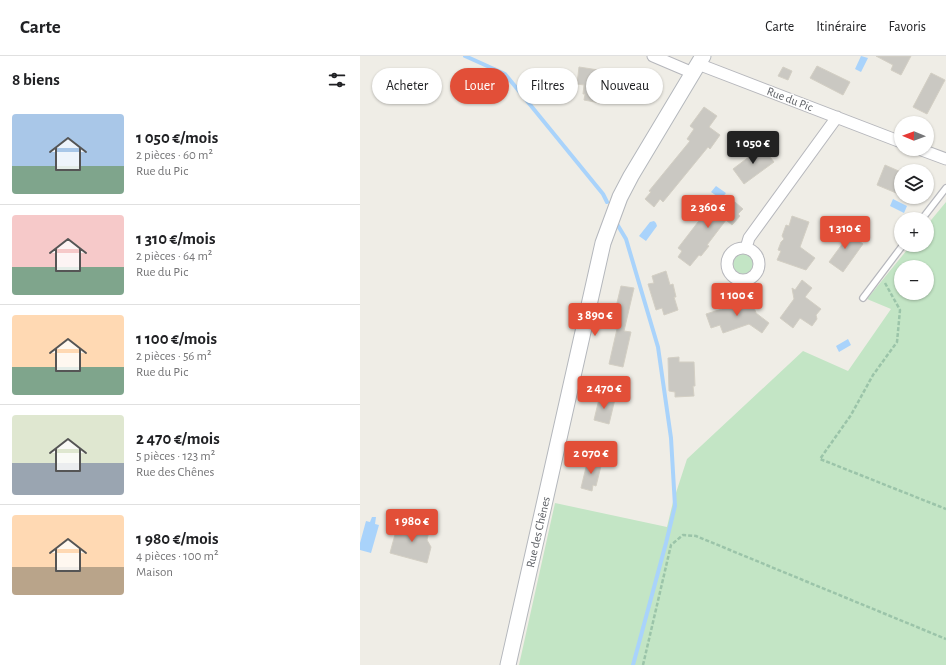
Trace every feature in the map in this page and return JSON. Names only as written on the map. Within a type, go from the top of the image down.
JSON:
[{"type":"street","name":"Rue du Pic","points":[[653,56],[698,64],[894,139]]},
{"type":"street","name":"Rue des Chênes","points":[[508,665],[603,243],[630,176],[698,64]]},
{"type":"street","points":[[746,248],[749,238],[837,117]]},
{"type":"street","points":[[934,155],[946,160]]},
{"type":"lane","points":[[927,212],[946,188]]},
{"type":"lane","points":[[863,298],[898,252]]},
{"type":"path","points":[[881,274],[900,310],[897,342],[873,375],[851,415],[820,459],[946,510]]},
{"type":"path","points":[[643,665],[671,544],[683,535],[696,536],[946,639]]},
{"type":"green space","points":[[946,202],[946,665],[519,665],[555,503],[667,527],[673,502],[687,459],[803,351],[848,371],[891,309],[867,299],[894,266],[894,300],[934,300],[934,260],[899,260],[905,252],[934,252],[934,217]]},
{"type":"green space","points":[[743,253],[751,256],[754,264],[751,272],[743,275],[735,272],[732,264],[735,256]]},
{"type":"water","points":[[861,56],[868,58],[861,72],[855,69]]},
{"type":"water","points":[[716,186],[726,193],[721,199],[711,192]]},
{"type":"water","points":[[893,199],[894,204],[903,204],[907,206],[904,212],[902,212],[890,206]]},
{"type":"water","points":[[654,221],[657,226],[646,241],[639,236],[650,222]]},
{"type":"water","points":[[848,339],[851,345],[839,352],[836,346]]},
{"type":"water","points":[[372,517],[376,517],[375,524],[379,525],[371,553],[360,550],[360,543],[366,521],[370,522]]},
{"type":"building","points":[[876,56],[911,56],[901,75],[891,70],[893,65]]},
{"type":"building","points":[[817,66],[850,82],[843,95],[810,78]]},
{"type":"building","points":[[579,67],[586,68],[586,100],[584,100],[585,94],[583,94],[584,85],[578,84]]},
{"type":"building","points":[[783,67],[792,71],[788,80],[778,76]]},
{"type":"building","points":[[931,73],[945,80],[927,114],[913,107]]},
{"type":"building","points":[[704,107],[717,116],[709,127],[720,135],[710,149],[708,147],[663,202],[660,199],[654,207],[645,199],[651,192],[649,191],[690,141],[687,139],[694,129],[690,126]]},
{"type":"building","points":[[762,147],[774,162],[744,184],[733,169]]},
{"type":"building","points":[[885,165],[894,169],[894,192],[877,185]]},
{"type":"building","points":[[711,197],[723,206],[725,203],[728,206],[731,202],[735,202],[743,209],[738,214],[740,216],[732,225],[726,220],[707,245],[709,246],[690,266],[678,257],[682,251],[678,248],[705,213],[701,210]]},
{"type":"building","points":[[792,216],[809,222],[800,247],[815,258],[806,270],[777,260],[781,251],[778,250],[784,239],[782,236],[786,225],[789,226]]},
{"type":"building","points":[[840,227],[863,244],[843,272],[829,262],[843,243],[833,236]]},
{"type":"building","points":[[666,271],[670,285],[673,284],[676,297],[674,297],[678,310],[664,315],[662,308],[656,310],[648,284],[654,283],[652,276]]},
{"type":"building","points":[[802,280],[812,288],[805,297],[821,309],[816,315],[817,319],[812,326],[800,318],[793,328],[780,318],[794,299],[792,288],[795,290]]},
{"type":"building","points":[[621,286],[634,288],[624,331],[631,332],[623,367],[609,364],[617,329],[611,328]]},
{"type":"building","points":[[751,299],[756,313],[769,323],[762,333],[749,324],[723,333],[720,325],[711,328],[706,314],[722,309],[721,306],[735,301],[736,304]]},
{"type":"building","points":[[679,357],[679,362],[694,362],[694,396],[675,397],[675,392],[669,391],[668,358]]},
{"type":"building","points":[[600,395],[615,399],[609,424],[594,420]]},
{"type":"building","points":[[588,459],[602,462],[596,486],[593,485],[592,491],[581,488]]},
{"type":"building","points":[[413,522],[430,527],[427,540],[431,547],[427,563],[390,553],[397,527],[411,530]]},
{"type":"waterway","points":[[465,56],[505,74],[603,194],[607,202]]},
{"type":"waterway","points":[[617,224],[626,239],[658,347],[671,438],[675,506],[633,665]]}]
